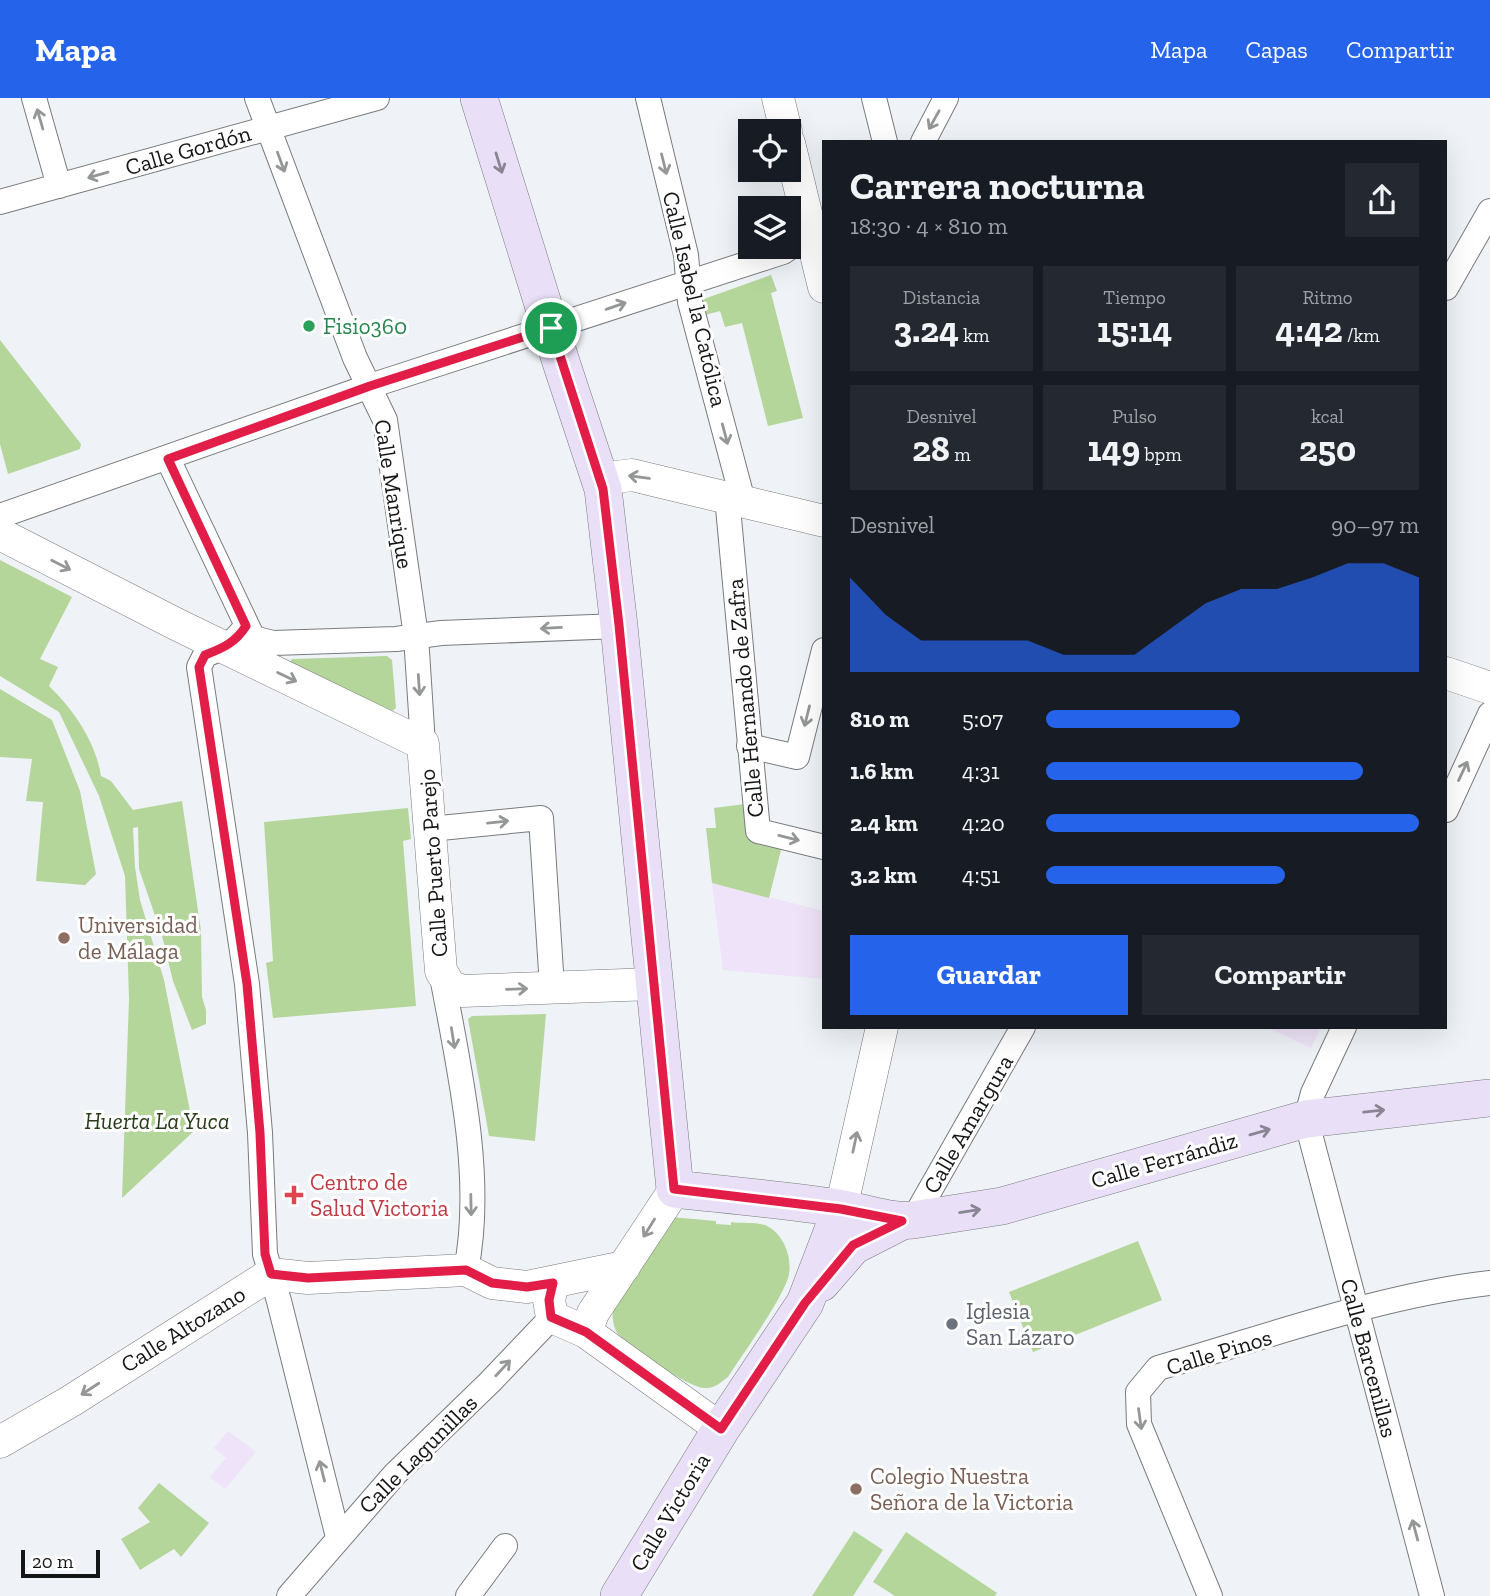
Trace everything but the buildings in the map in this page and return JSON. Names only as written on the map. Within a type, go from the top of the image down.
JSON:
[{"type":"main road","points":[[479,98],[603,489],[619,625],[674,1189]]},
{"type":"main road","name":"Calle Ferrándiz","points":[[674,1189],[780,1200],[908,1221],[1002,1206],[1306,1119],[1490,1098]]},
{"type":"main road","points":[[780,1200],[804,1223],[810,1248],[805,1303]]},
{"type":"main road","name":"Calle Victoria","points":[[619,1596],[721,1429],[805,1303],[841,1209]]},
{"type":"main road","points":[[805,1303],[853,1245],[908,1221]]},
{"type":"street","points":[[34,98],[59,186]]},
{"type":"street","name":"Calle Manrique","points":[[257,98],[355,358],[385,420],[415,636],[423,744]]},
{"type":"street","name":"Calle Gordón","points":[[0,202],[377,98]]},
{"type":"street","name":"Calle Isabel la Católica","points":[[648,98],[686,255],[690,302],[735,499]]},
{"type":"street","points":[[778,98],[783,119]]},
{"type":"street","points":[[874,98],[884,140]]},
{"type":"street","points":[[924,140],[946,98]]},
{"type":"street","points":[[799,182],[822,278]]},
{"type":"street","points":[[1447,286],[1490,211]]},
{"type":"street","points":[[0,516],[370,386],[783,251],[798,242],[810,227]]},
{"type":"street","points":[[168,459],[236,637]]},
{"type":"street","points":[[603,489],[616,477],[632,475],[822,521]]},
{"type":"street","name":"Calle Hernando de Zafra","points":[[735,499],[749,746],[758,831],[822,847]]},
{"type":"street","points":[[0,534],[236,637],[423,744]]},
{"type":"street","points":[[338,1537],[265,1254],[260,1133],[247,984],[199,667],[205,655],[236,637],[273,643],[619,625]]},
{"type":"street","points":[[749,746],[797,757],[822,658]]},
{"type":"street","points":[[1451,674],[1490,688]]},
{"type":"street","points":[[1447,808],[1486,723]]},
{"type":"street","name":"Calle Puerto Parejo","points":[[423,744],[441,971],[450,986],[462,991],[653,984]]},
{"type":"street","points":[[430,829],[541,818],[552,987]]},
{"type":"street","points":[[441,971],[470,1140],[472,1240],[466,1270],[492,1283],[527,1287],[624,1267]]},
{"type":"street","points":[[841,1209],[882,1029]]},
{"type":"street","name":"Calle Amargura","points":[[908,1221],[1022,1029]]},
{"type":"street","points":[[1306,1119],[1314,1093],[1343,1029]]},
{"type":"street","name":"Calle Barcenillas","points":[[1306,1119],[1432,1596]]},
{"type":"street","points":[[586,1332],[593,1313],[674,1189]]},
{"type":"street","name":"Calle Altozano","points":[[0,1442],[71,1401],[271,1274],[308,1278],[466,1270]]},
{"type":"street","points":[[553,1283],[549,1300],[551,1317],[586,1332],[721,1429]]},
{"type":"street","name":"Calle Pinos","points":[[1210,1596],[1139,1424],[1138,1392],[1158,1368],[1356,1311],[1460,1286],[1490,1283]]},
{"type":"street","name":"Calle Lagunillas","points":[[289,1596],[395,1474],[490,1382],[551,1317]]},
{"type":"street","points":[[468,1596],[505,1546]]},
{"type":"shaded area","points":[[712,883],[822,910],[822,979],[723,970]]},
{"type":"shaded area","points":[[1271,1029],[1320,1029],[1311,1048]]},
{"type":"shaded area","points":[[228,1431],[256,1452],[225,1489],[210,1477],[226,1458],[214,1448]]},
{"type":"green space","points":[[771,275],[777,291],[771,293],[803,418],[768,426],[742,323],[725,327],[720,311],[705,315],[701,300]]},
{"type":"green space","points":[[0,340],[81,444],[80,449],[8,474],[0,444]]},
{"type":"green space","name":"Huerta La Yuca","points":[[0,560],[72,597],[40,659],[58,667],[49,686],[67,705],[89,739],[101,776],[111,781],[133,810],[182,801],[201,931],[202,997],[206,1010],[206,1024],[192,1030],[173,981],[162,936],[139,869],[138,827],[133,828],[140,900],[164,980],[194,1131],[122,1198],[129,999],[125,876],[99,796],[59,712],[0,676]]},
{"type":"green space","points":[[387,656],[392,660],[396,708],[390,713],[289,664],[292,659]]},
{"type":"green space","points":[[0,689],[52,720],[80,791],[96,874],[85,885],[36,881],[43,802],[26,801],[32,759],[0,757]]},
{"type":"green space","points":[[745,804],[782,846],[769,898],[712,883],[706,828],[716,828],[714,808]]},
{"type":"green space","points":[[408,808],[411,839],[403,841],[416,1006],[273,1018],[266,963],[273,961],[264,822]]},
{"type":"green space","points":[[546,1014],[535,1141],[489,1136],[468,1019],[472,1016]]},
{"type":"green space","points":[[671,1217],[716,1221],[716,1224],[731,1225],[731,1222],[765,1225],[783,1241],[788,1254],[789,1274],[772,1310],[728,1377],[711,1388],[696,1386],[660,1366],[619,1335],[613,1323],[613,1309]]},
{"type":"green space","points":[[1138,1241],[1162,1300],[1033,1352],[1009,1292]]},
{"type":"green space","points":[[159,1483],[209,1523],[181,1557],[174,1549],[140,1570],[121,1539],[150,1522],[138,1508]]},
{"type":"green space","points":[[854,1531],[883,1550],[853,1596],[812,1596]]},
{"type":"green space","points":[[906,1532],[997,1593],[995,1596],[895,1596],[873,1582]]},
{"type":"place","name":"Fisio360","points":[[309,326]]},
{"type":"place","name":"Universidad de Málaga","points":[[64,938]]},
{"type":"place","name":"Centro de Salud Victoria","points":[[294,1195]]},
{"type":"place","name":"Iglesia San Lázaro","points":[[952,1324]]},
{"type":"place","name":"Colegio Nuestra Señora de la Victoria","points":[[856,1489]]},
{"type":"route","points":[[551,328],[603,489],[619,625],[674,1189],[780,1200],[902,1221],[853,1245],[805,1303],[721,1429],[586,1332],[551,1317],[549,1300],[553,1283],[527,1287],[492,1283],[466,1270],[308,1278],[271,1274],[265,1254],[260,1133],[247,984],[199,667],[205,655],[238,639],[246,626],[168,459],[370,386],[551,328]]}]
